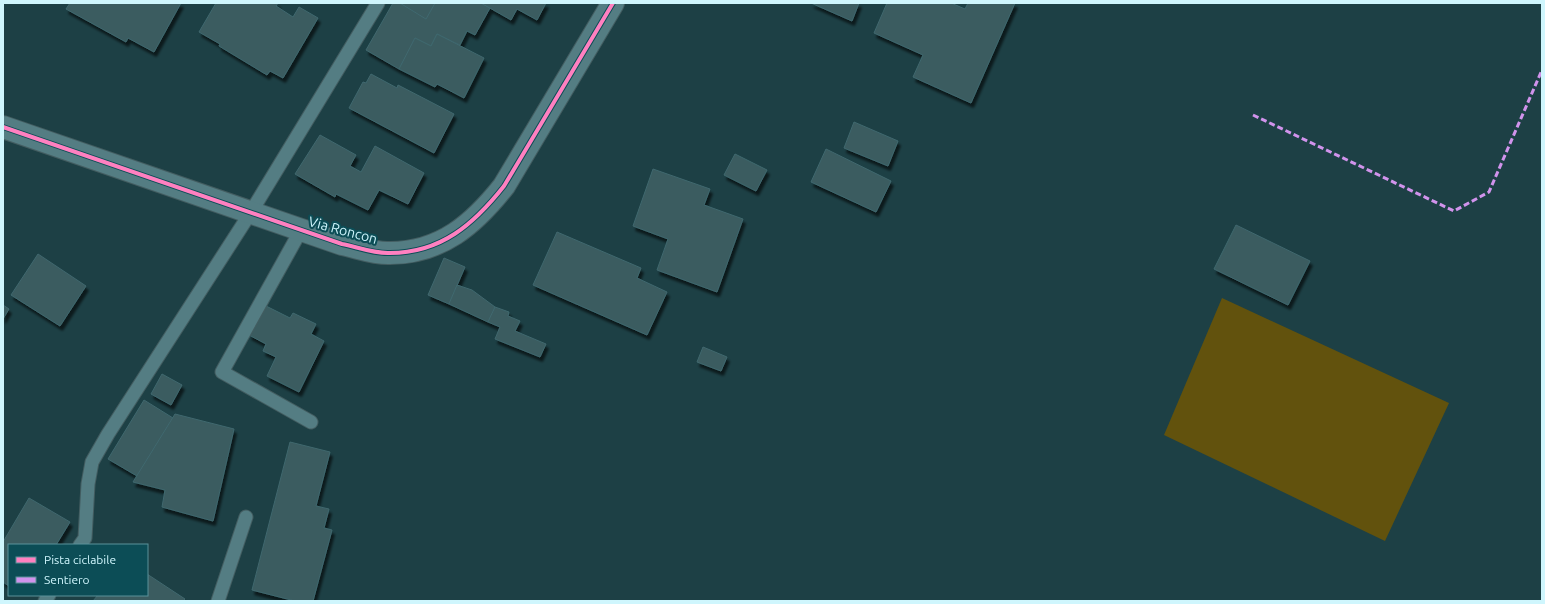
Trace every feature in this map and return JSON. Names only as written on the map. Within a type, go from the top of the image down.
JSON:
[{"type":"street","name":"Via Roncon","points":[[3,127],[342,244],[389,254],[419,250],[455,235],[486,210],[504,186],[613,3]]},
{"type":"lane","points":[[81,544],[85,538],[88,484],[92,462],[112,428],[252,212],[378,3]]},
{"type":"lane","points":[[301,230],[222,372],[311,422]]},
{"type":"lane","points":[[218,601],[246,517]]},
{"type":"shaded area","points":[[1222,298],[1449,403],[1385,541],[1164,435]]},
{"type":"building","points":[[70,3],[181,3],[154,52],[128,38],[126,42],[66,9]]},
{"type":"building","points":[[216,3],[278,3],[276,6],[293,17],[299,7],[318,18],[283,78],[270,71],[267,75],[199,32]]},
{"type":"building","points":[[393,3],[400,3],[426,19],[435,3],[481,3],[490,8],[475,35],[467,31],[460,45],[437,34],[431,46],[415,38],[399,69],[366,50]]},
{"type":"building","points":[[400,3],[435,3],[426,19]]},
{"type":"building","points":[[481,3],[546,3],[537,20],[517,9],[511,20]]},
{"type":"building","points":[[811,3],[859,3],[852,21]]},
{"type":"building","points":[[887,3],[951,3],[965,9],[968,3],[1015,3],[971,103],[913,77],[923,55],[874,33]]},
{"type":"building","points":[[437,34],[484,58],[464,98],[437,84],[435,87],[399,69],[415,38],[431,46]]},
{"type":"building","points":[[371,74],[397,88],[398,85],[454,114],[434,153],[349,108],[363,82],[366,83]]},
{"type":"building","points":[[854,122],[898,141],[888,166],[844,148]]},
{"type":"building","points":[[320,135],[356,155],[350,166],[361,172],[375,146],[424,173],[408,204],[379,190],[368,210],[336,194],[335,197],[295,174]]},
{"type":"building","points":[[826,149],[891,181],[876,212],[811,182]]},
{"type":"building","points":[[735,154],[767,170],[756,191],[724,175]]},
{"type":"building","points":[[653,169],[710,189],[704,205],[743,219],[717,292],[657,270],[668,239],[633,226]]},
{"type":"building","points":[[1236,225],[1310,261],[1288,305],[1214,269]]},
{"type":"building","points":[[557,232],[641,268],[637,278],[667,292],[647,335],[533,285]]},
{"type":"building","points":[[38,254],[86,286],[60,326],[11,295]]},
{"type":"building","points":[[444,258],[465,267],[449,304],[428,295]]},
{"type":"building","points":[[457,285],[472,290],[495,307],[488,322],[449,304]]},
{"type":"building","points":[[3,305],[9,309],[3,319]]},
{"type":"building","points":[[264,305],[290,318],[293,313],[316,324],[311,334],[324,341],[299,392],[267,376],[276,357],[263,351],[266,344],[249,335]]},
{"type":"building","points":[[495,307],[509,312],[508,316],[520,321],[515,331],[546,344],[540,357],[495,339],[500,327],[488,322]]},
{"type":"building","points":[[703,347],[727,357],[721,371],[697,362]]},
{"type":"building","points":[[162,374],[182,385],[171,405],[151,394]]},
{"type":"building","points":[[144,400],[173,418],[137,476],[108,459]]},
{"type":"building","points":[[175,414],[234,429],[213,521],[162,507],[165,490],[133,482]]},
{"type":"building","points":[[290,442],[330,452],[316,506],[329,509],[324,528],[332,530],[313,601],[295,601],[252,590]]},
{"type":"building","points":[[29,498],[70,522],[57,544],[8,544],[8,585],[3,582],[3,542]]},
{"type":"building","points":[[148,575],[185,599],[183,601],[93,601],[97,596],[148,596]]},
{"type":"marked path","points":[[1253,115],[1454,211],[1489,192],[1542,70]]},
{"type":"cycle path","points":[[3,127],[342,244],[378,252],[408,252],[441,242],[455,234],[468,224],[493,200],[504,186],[613,3]]}]
